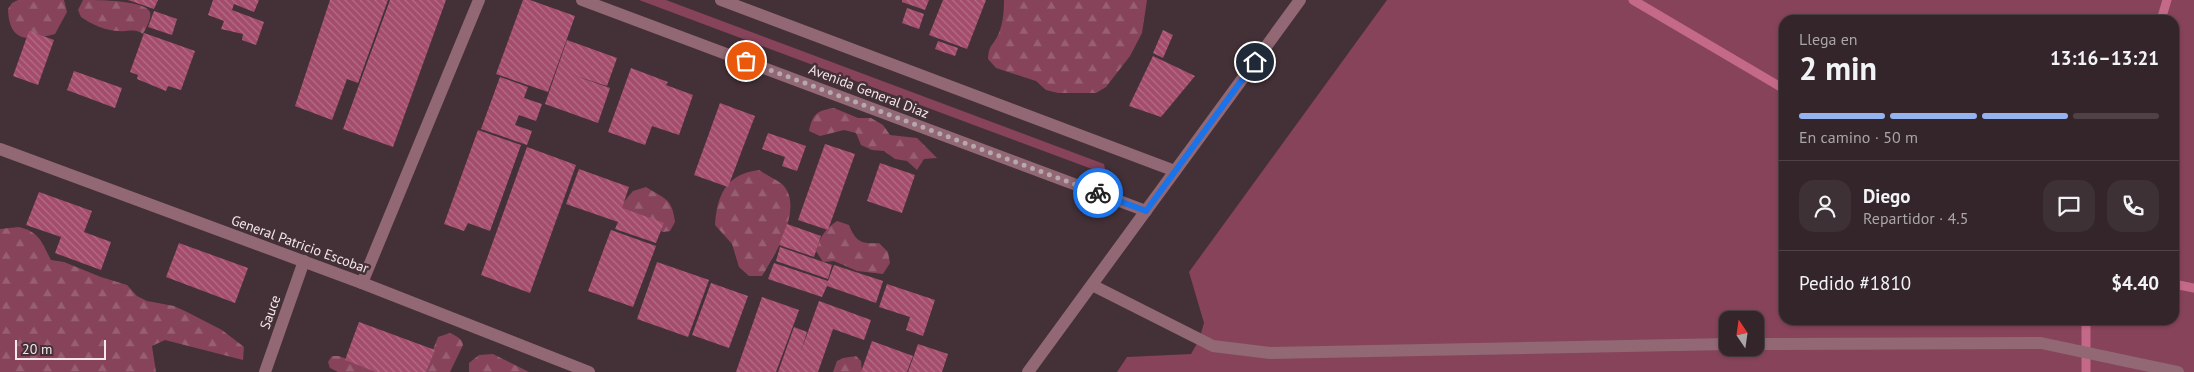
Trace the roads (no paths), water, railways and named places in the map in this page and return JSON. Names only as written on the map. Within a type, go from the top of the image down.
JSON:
[{"type":"street","points":[[362,283],[479,0]]},
{"type":"street","name":"Avenida General Diaz","points":[[582,0],[1146,211]]},
{"type":"street","points":[[721,0],[1176,170]]},
{"type":"street","points":[[1028,372],[1300,0]]},
{"type":"street","name":"General Patricio Escobar","points":[[0,149],[304,261],[588,372]]},
{"type":"street","name":"Sauce","points":[[265,372],[304,261]]},
{"type":"street","points":[[1092,285],[1213,346],[1270,353],[1719,344]]},
{"type":"street","points":[[1764,344],[2041,344],[2178,372]]},
{"type":"waterway","points":[[1633,0],[1779,86]]},
{"type":"waterway","points":[[2162,15],[2167,0]]},
{"type":"waterway","points":[[2179,285],[2194,288]]},
{"type":"waterway","points":[[2086,325],[2086,372]]}]
